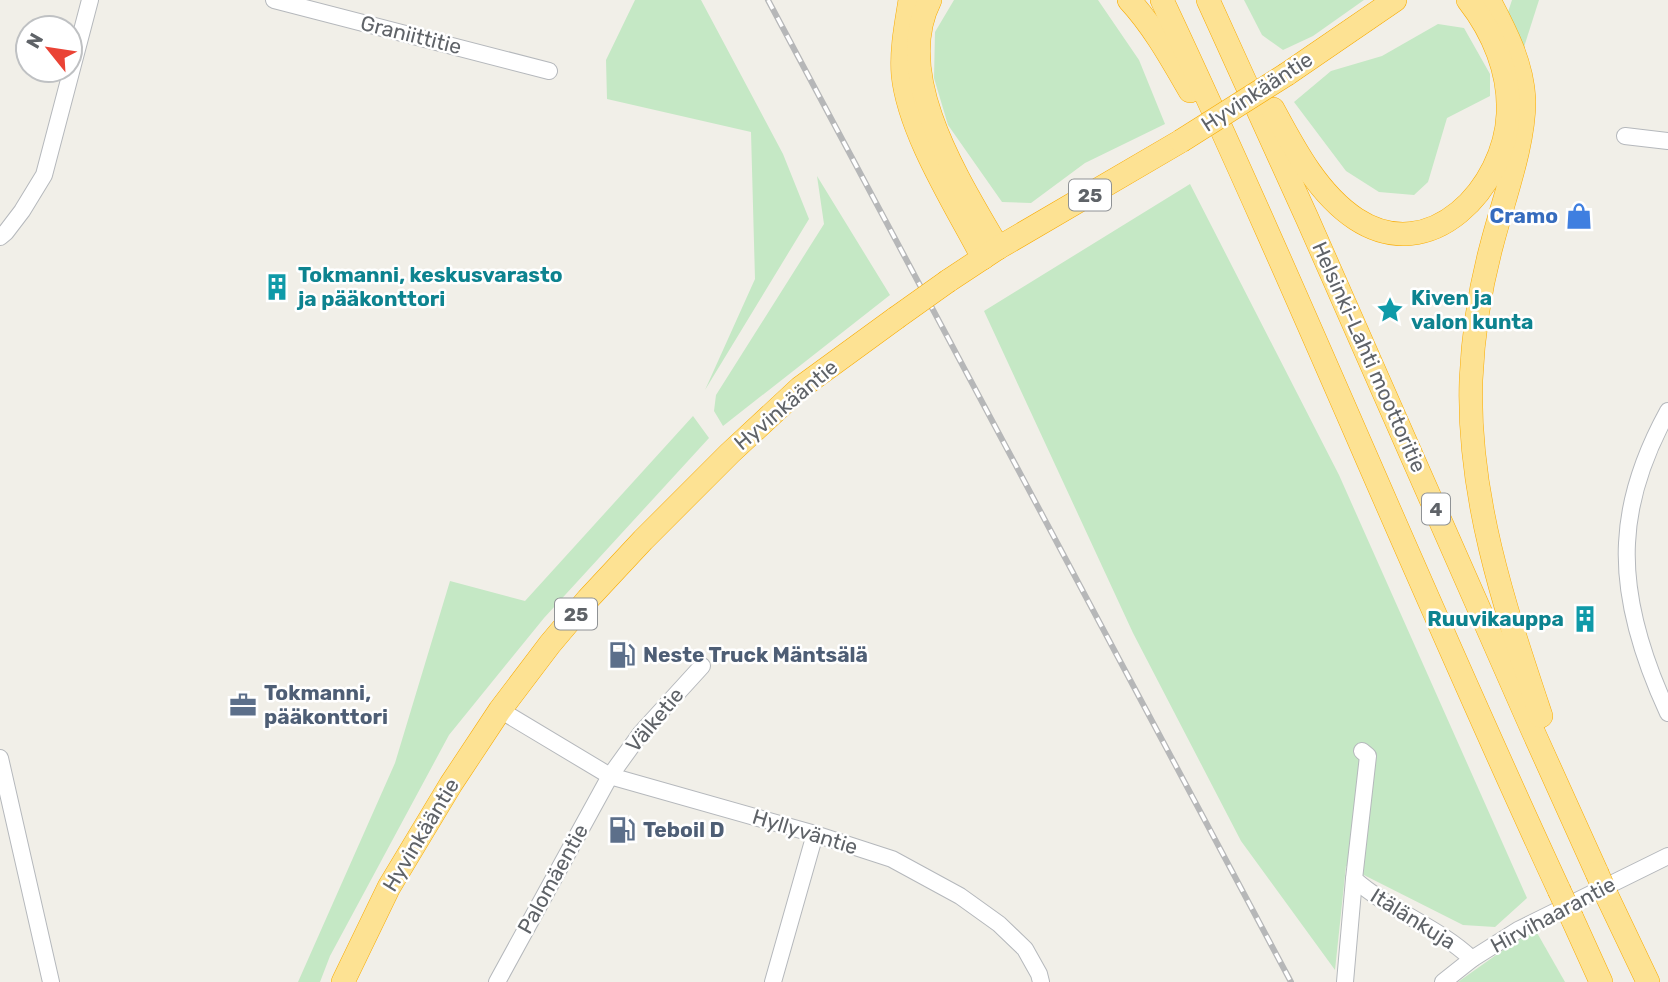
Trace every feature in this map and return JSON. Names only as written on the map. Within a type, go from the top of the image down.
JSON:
[{"type":"highway","points":[[909,0],[903,48],[903,75],[909,106],[930,157],[991,253]]},
{"type":"highway","points":[[930,0],[919,32],[923,95],[939,139],[975,209],[991,253]]},
{"type":"highway","points":[[1129,0],[1152,29],[1183,78],[1305,319]]},
{"type":"highway","name":"Helsinki-Lahti moottoritie","points":[[1162,0],[1204,89],[1493,747],[1601,982]]},
{"type":"highway","name":"Helsinki-Lahti moottoritie","points":[[1208,0],[1341,293],[1563,801],[1648,982]]},
{"type":"highway","points":[[1216,0],[1292,144],[1326,192],[1356,219],[1374,228],[1395,233],[1413,233],[1435,228],[1463,211],[1477,196],[1488,178],[1505,139],[1508,95],[1502,64],[1478,12],[1468,0]]},
{"type":"highway","name":"Hyvinkääntie","points":[[343,982],[389,887],[451,784],[500,710],[550,644],[643,540],[800,388],[948,281],[1181,141],[1395,0]]},
{"type":"highway","points":[[1489,0],[1517,57],[1524,118],[1482,285],[1471,380],[1475,465],[1493,564],[1543,725],[1563,801]]},
{"type":"street","points":[[0,237],[22,211],[44,175],[90,0]]},
{"type":"street","name":"Graniittitie","points":[[274,0],[549,71]]},
{"type":"street","points":[[1625,136],[1668,141]]},
{"type":"street","points":[[1668,411],[1638,480],[1631,507],[1627,544],[1629,586],[1637,631],[1652,678],[1668,713]]},
{"type":"street","name":"Välketie","points":[[610,776],[641,733],[702,666]]},
{"type":"street","name":"Hyllyväntie","points":[[500,710],[610,776],[815,834],[892,859],[960,896],[999,924],[1025,948],[1041,982]]},
{"type":"street","name":"Itälänkuja","points":[[1345,982],[1367,755],[1362,751]]},
{"type":"street","points":[[0,758],[51,982]]},
{"type":"street","name":"Palomäentie","points":[[497,982],[610,776]]},
{"type":"street","points":[[773,982],[815,834]]},
{"type":"street","name":"Hirvihaarantie","points":[[1443,982],[1518,930],[1668,856]]},
{"type":"street","name":"Itälänkuja","points":[[1354,879],[1374,896],[1446,937],[1472,960]]},
{"type":"green space","points":[[635,0],[701,0],[783,154],[809,219],[705,390],[755,279],[751,132],[607,99],[606,60]]},
{"type":"green space","points":[[954,0],[1098,0],[1139,60],[1165,124],[1085,163],[1031,203],[1002,202],[948,125],[934,78],[935,32]]},
{"type":"green space","points":[[1244,0],[1364,0],[1313,36],[1283,50],[1262,35]]},
{"type":"green space","points":[[1512,0],[1539,0],[1524,47],[1507,15]]},
{"type":"green space","points":[[1438,24],[1464,28],[1490,74],[1490,96],[1447,118],[1428,182],[1414,195],[1379,192],[1346,171],[1294,102],[1331,71],[1382,56]]},
{"type":"green space","points":[[817,176],[890,295],[723,426],[714,411],[716,395],[824,224]]},
{"type":"green space","points":[[1190,184],[1339,475],[1527,898],[1495,927],[1463,925],[1346,866],[1335,970],[1241,841],[1133,633],[984,311]]},
{"type":"green space","points":[[693,416],[709,438],[544,618],[449,735],[330,956],[320,982],[298,982],[395,763],[450,581],[525,601]]},
{"type":"green space","points":[[1536,931],[1565,982],[1458,982],[1520,938]]},
{"type":"railway","points":[[768,0],[1291,982]]},
{"type":"place","name":"Cramo","points":[[1579,216]]},
{"type":"place","name":"Tokmanni, keskusvarasto ja pääkonttori","points":[[277,287]]},
{"type":"place","name":"Kiven ja valon kunta","points":[[1390,310]]},
{"type":"place","name":"Ruuvikauppa","points":[[1585,619]]},
{"type":"place","name":"Neste Truck Mäntsälä","points":[[622,655]]},
{"type":"place","name":"Tokmanni, pääkonttori","points":[[243,705]]},
{"type":"place","name":"Teboil D","points":[[622,830]]}]
